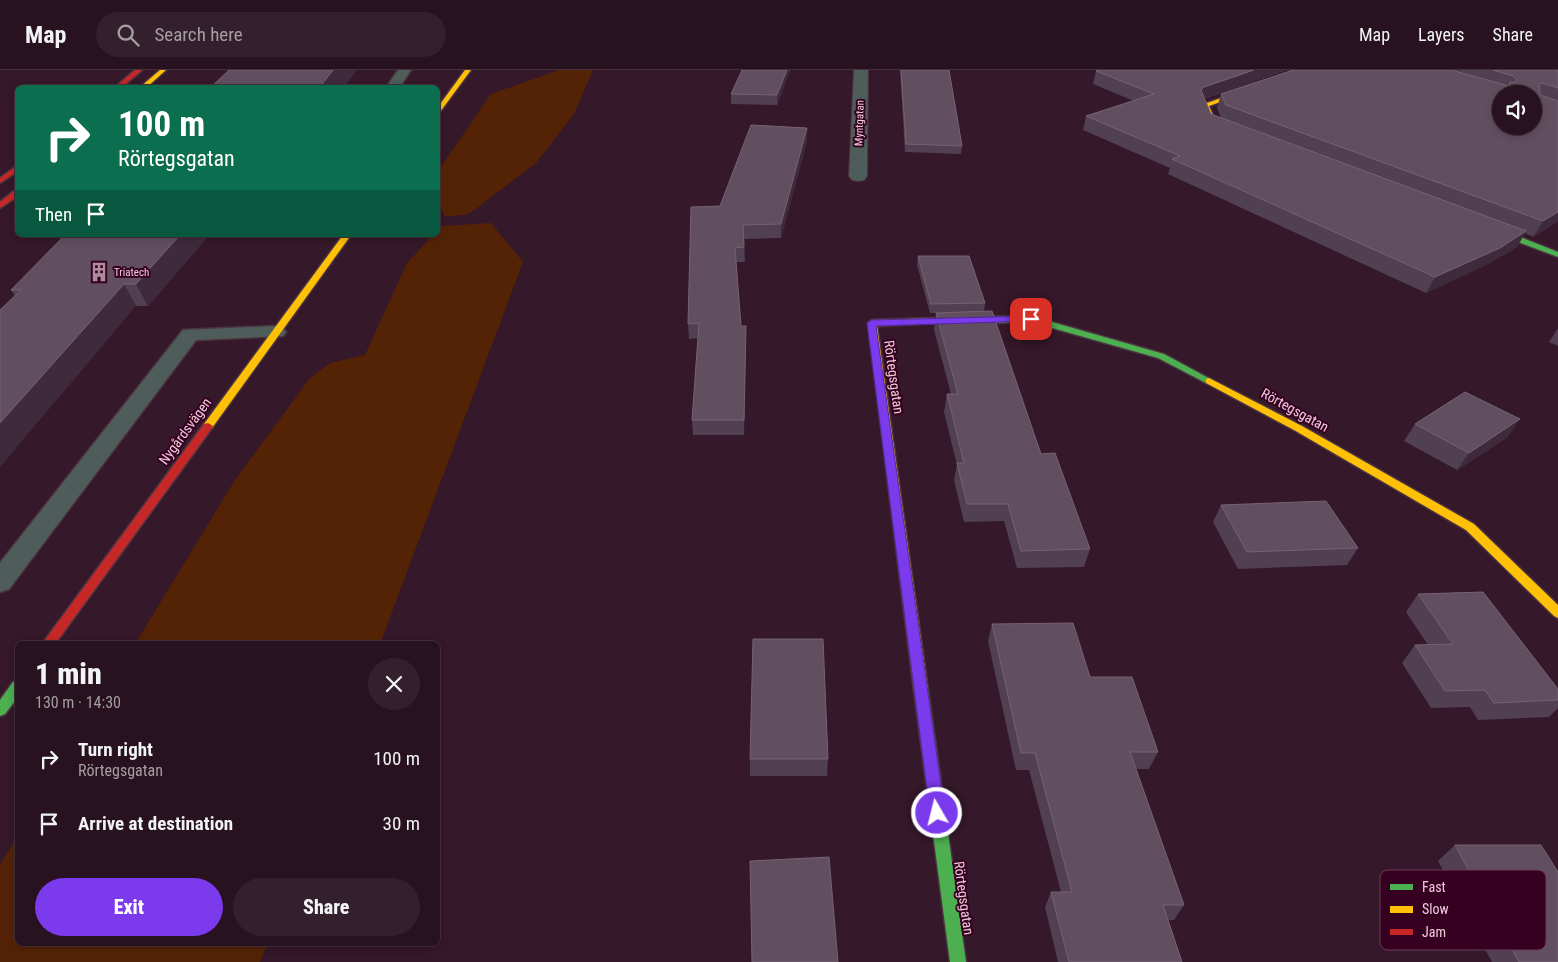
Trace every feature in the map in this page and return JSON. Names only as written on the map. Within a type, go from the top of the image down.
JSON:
[{"type":"main road","points":[[121,85],[139,70]]},
{"type":"main road","points":[[146,85],[163,70]]},
{"type":"main road","points":[[440,108],[468,70]]},
{"type":"main road","points":[[1241,133],[1213,122],[1206,105],[1307,70]]},
{"type":"main road","points":[[0,181],[15,169]]},
{"type":"main road","points":[[0,206],[15,194]]},
{"type":"main road","points":[[1474,222],[1558,255]]},
{"type":"main road","name":"Nygårdsvägen","points":[[50,641],[346,237]]},
{"type":"main road","name":"Rörtegsgatan","points":[[958,962],[872,323],[1031,319],[1161,356],[1298,428],[1470,527],[1558,613]]},
{"type":"main road","points":[[0,710],[15,690]]},
{"type":"street","name":"Myntgatan","points":[[858,176],[861,70]]},
{"type":"lane","points":[[394,85],[406,70]]},
{"type":"lane","points":[[0,582],[190,334],[276,332]]},
{"type":"shaded area","points":[[559,70],[593,70],[574,114],[536,163],[469,214],[445,217],[440,207],[440,168],[491,94]]},
{"type":"shaded area","points":[[491,223],[523,262],[381,641],[137,641],[235,480],[310,378],[330,363],[365,355],[407,263],[431,237],[440,237],[440,228],[442,226]]},
{"type":"shaded area","points":[[15,839],[15,946],[266,946],[260,962],[0,962],[0,865]]},
{"type":"building","points":[[229,70],[333,70],[321,85],[213,85]]},
{"type":"building","points":[[742,70],[787,70],[777,95],[731,94]]},
{"type":"building","points":[[901,70],[949,70],[962,146],[906,144]]},
{"type":"building","points":[[1254,70],[1204,87],[1201,90],[1211,114],[1526,231],[1500,248],[1435,277],[1172,159],[1180,156],[1086,116],[1154,94],[1096,71]]},
{"type":"building","points":[[1293,70],[1451,70],[1505,85],[1492,85],[1492,135],[1542,135],[1542,96],[1558,101],[1558,212],[1543,221],[1226,105],[1221,94]]},
{"type":"building","points":[[1493,70],[1558,70],[1558,88],[1542,83],[1509,85],[1510,82],[1516,82],[1517,80],[1513,76]]},
{"type":"building","points":[[751,125],[807,128],[781,224],[743,225],[744,247],[735,248],[741,326],[746,326],[744,420],[692,420],[699,323],[688,324],[691,207],[720,206]]},
{"type":"building","points":[[63,237],[178,237],[136,284],[124,284],[0,423],[0,310],[21,290],[11,290]]},
{"type":"building","points":[[918,256],[969,256],[985,303],[931,304]]},
{"type":"building","points":[[992,311],[1041,454],[1055,453],[1090,549],[1021,551],[1008,504],[967,504],[957,463],[964,463],[947,394],[958,394],[936,313]]},
{"type":"building","points":[[1465,392],[1520,419],[1469,453],[1415,424]]},
{"type":"building","points":[[1326,501],[1358,548],[1247,552],[1221,505]]},
{"type":"building","points":[[1483,592],[1558,689],[1558,700],[1494,703],[1485,690],[1445,691],[1415,645],[1453,644],[1418,594]]},
{"type":"building","points":[[1073,623],[1090,677],[1132,677],[1158,752],[1130,752],[1184,905],[1163,905],[1182,962],[1069,962],[1051,892],[1072,892],[1035,753],[1021,753],[992,624]]},
{"type":"building","points":[[753,639],[823,639],[828,759],[750,759]]},
{"type":"building","points":[[1455,845],[1541,845],[1558,872],[1558,962],[1519,962],[1512,950],[1546,950],[1546,870],[1469,870]]},
{"type":"building","points":[[829,857],[838,962],[752,962],[750,861]]},
{"type":"traffic: fast","points":[[1487,227],[1558,255]]},
{"type":"traffic: fast","points":[[936,321],[1031,319],[1161,356],[1209,381]]},
{"type":"traffic: fast","points":[[0,710],[15,690]]},
{"type":"traffic: fast","points":[[921,690],[958,962]]},
{"type":"traffic: slow","points":[[146,85],[163,70]]},
{"type":"traffic: slow","points":[[440,108],[468,70]]},
{"type":"traffic: slow","points":[[1229,129],[1213,123],[1206,105],[1307,70]]},
{"type":"traffic: slow","points":[[208,426],[346,237]]},
{"type":"traffic: slow","points":[[921,690],[872,323],[936,321]]},
{"type":"traffic: slow","points":[[1209,381],[1298,428],[1470,527],[1558,613]]},
{"type":"traffic: jam","points":[[121,85],[139,70]]},
{"type":"traffic: jam","points":[[0,181],[15,169]]},
{"type":"traffic: jam","points":[[0,206],[15,194]]},
{"type":"traffic: jam","points":[[50,641],[208,426]]},
{"type":"place","name":"Triatech","points":[[99,272]]},
{"type":"route","points":[[937,813],[872,323],[1031,319]]}]
